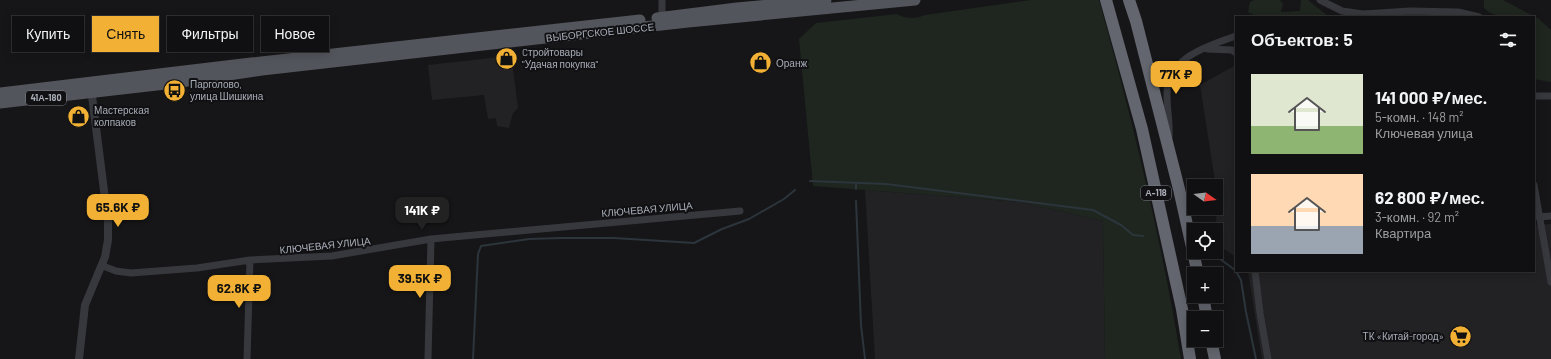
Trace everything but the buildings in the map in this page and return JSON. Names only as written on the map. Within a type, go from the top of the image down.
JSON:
[{"type":"highway","name":"А-118","points":[[1106,0],[1142,129],[1182,309],[1190,359]]},
{"type":"highway","name":"А-118","points":[[1129,0],[1136,21],[1196,267]]},
{"type":"highway","points":[[1212,347],[1215,359]]},
{"type":"main road","name":"ВЫБОРГСКОЕ ШОССЕ","points":[[0,103],[91,87],[250,63],[662,18],[737,8],[826,0]]},
{"type":"main road","name":"ВЫБОРГСКОЕ ШОССЕ","points":[[0,93],[174,83],[270,69],[688,22],[916,0]]},
{"type":"street","points":[[662,0],[662,18]]},
{"type":"street","points":[[1320,0],[1342,11],[1363,14],[1410,11],[1458,12],[1475,16]]},
{"type":"street","points":[[1167,147],[1170,130],[1166,95],[1170,77],[1180,62],[1191,53],[1235,36]]},
{"type":"street","points":[[1204,48],[1232,50],[1235,52]]},
{"type":"street","points":[[79,359],[85,304],[90,290],[103,266],[108,240],[108,222],[91,87]]},
{"type":"street","points":[[1535,96],[1551,96]]},
{"type":"street","points":[[1535,191],[1551,282]]},
{"type":"street","name":"КЛЮЧЕВАЯ УЛИЦА","points":[[103,266],[116,271],[131,273],[197,268],[250,260],[332,256],[430,239],[740,211]]},
{"type":"street","points":[[1539,217],[1551,216]]},
{"type":"street","points":[[428,359],[430,239]]},
{"type":"street","points":[[247,359],[250,260]]},
{"type":"street","points":[[1255,272],[1268,359]]},
{"type":"shaded area","points":[[1031,0],[1099,0],[1145,178],[1181,359],[1105,359],[1103,221],[1020,202],[813,186],[799,39],[816,23],[897,14],[907,18],[914,18],[925,15]]},
{"type":"shaded area","points":[[1254,0],[1280,0],[1283,4],[1281,12],[1300,11],[1301,0],[1308,0],[1328,16],[1254,16],[1248,12],[1250,2]]},
{"type":"shaded area","points":[[1484,0],[1503,0],[1533,16],[1498,16],[1484,8]]},
{"type":"shaded area","points":[[1535,17],[1551,30],[1551,82],[1535,79]]},
{"type":"shaded area","points":[[511,53],[518,108],[513,113],[509,128],[497,126],[496,118],[488,119],[484,95],[432,100],[428,65],[500,57],[500,54]]},
{"type":"shaded area","points":[[1235,66],[1235,256],[1223,248],[1223,223],[1216,223],[1216,215],[1223,215],[1223,179],[1215,179],[1200,85]]},
{"type":"shaded area","points":[[865,190],[1020,202],[1103,221],[1105,359],[875,359]]},
{"type":"shaded area","points":[[1551,224],[1551,359],[1262,359],[1248,272],[1535,272],[1535,225]]},
{"type":"waterway","points":[[810,181],[886,184],[1093,210],[1121,225],[1133,235],[1143,236]]},
{"type":"waterway","points":[[856,183],[856,189]]},
{"type":"waterway","points":[[473,359],[478,254],[481,246],[529,239],[561,238],[614,238],[694,243],[722,229],[749,219],[784,199],[795,190]]},
{"type":"waterway","points":[[856,201],[861,325],[865,359]]},
{"type":"waterway","points":[[1220,259],[1235,270]]},
{"type":"waterway","points":[[1236,272],[1241,280],[1256,359]]},
{"type":"place","name":"Cтройтовары \"Удачая покупка\"","points":[[506,58]]},
{"type":"place","name":"Оранж","points":[[760,63]]},
{"type":"place","name":"Парголово, улица Шишкина","points":[[175,90]]},
{"type":"place","name":"Мастерская колпаков","points":[[78,116]]},
{"type":"place","name":"ТК «Китай-город»","points":[[1460,336]]}]
